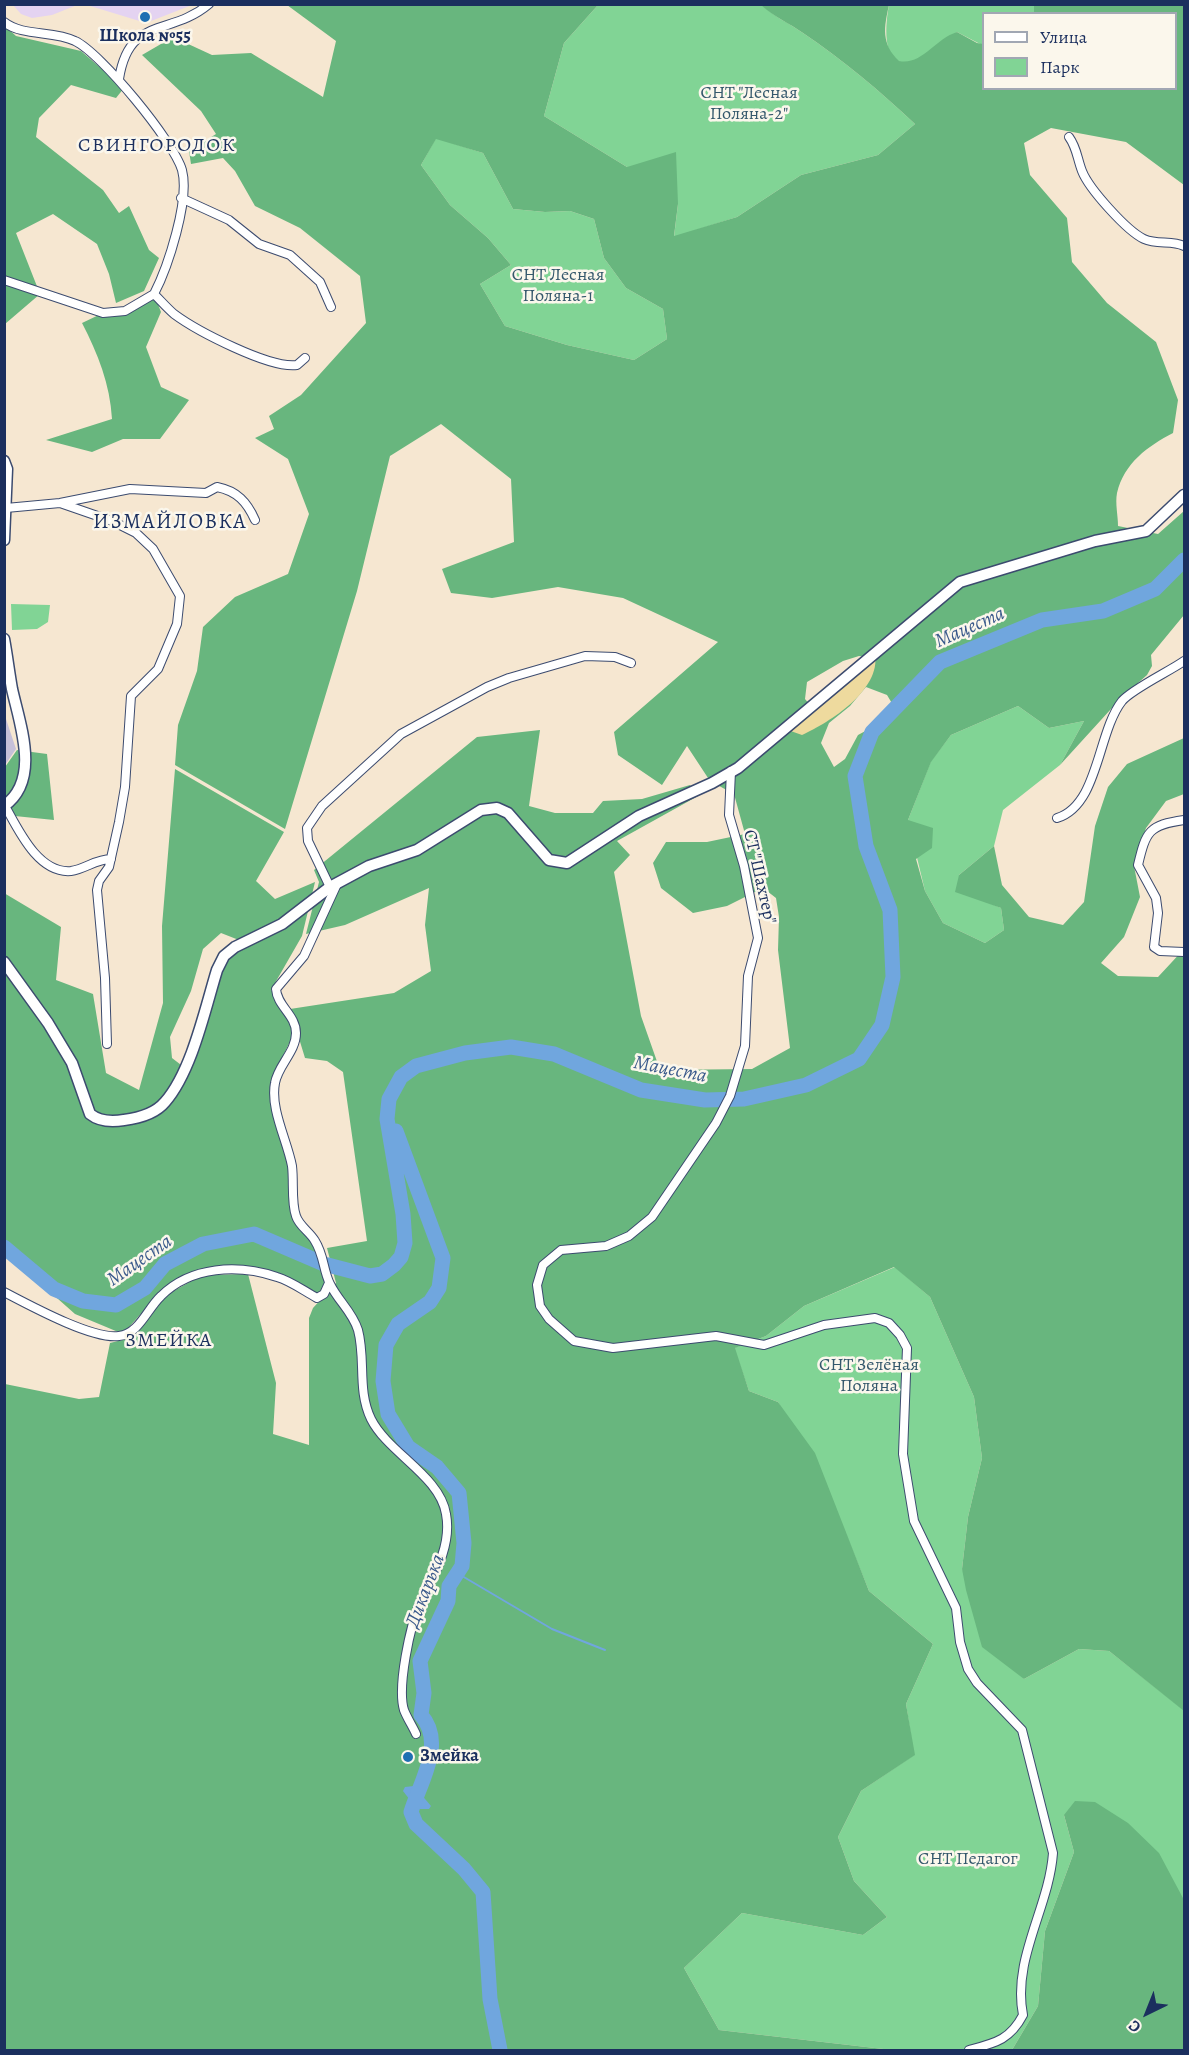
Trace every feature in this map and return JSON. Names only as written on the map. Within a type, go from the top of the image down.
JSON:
[{"type":"street","points":[[119,79],[122,62],[132,44],[143,33],[190,18],[209,4]]},
{"type":"street","points":[[4,22],[13,28],[75,41],[119,79],[172,150],[182,171],[175,240],[154,294],[125,310],[102,314],[4,280]]},
{"type":"street","points":[[1069,137],[1076,147],[1082,172],[1129,228],[1148,240],[1185,246]]},
{"type":"street","points":[[181,198],[229,220],[259,244],[291,255],[321,282],[331,307]]},
{"type":"street","points":[[154,294],[173,313],[199,330],[276,364],[297,365],[305,358]]},
{"type":"street","points":[[4,461],[6,508],[4,540]]},
{"type":"street","points":[[6,508],[60,503],[130,489],[206,493],[217,488],[239,496],[248,504],[255,520]]},
{"type":"street","points":[[4,962],[48,1023],[72,1063],[90,1113],[104,1121],[149,1114],[165,1102],[185,1068],[217,970],[224,956],[235,947],[282,924],[334,885],[369,866],[417,850],[481,810],[497,808],[508,813],[549,860],[567,863],[639,816],[712,783],[731,771],[840,684],[960,582],[1095,542],[1146,531],[1185,495]]},
{"type":"street","points":[[60,503],[112,521],[136,533],[153,549],[180,596],[177,624],[158,669],[131,696],[125,787],[111,859],[97,890],[105,978],[107,1044]]},
{"type":"street","points":[[4,639],[25,750],[23,779],[14,799],[5,806],[31,848],[53,867],[71,871],[92,862],[111,859]]},
{"type":"street","points":[[334,885],[308,842],[307,828],[322,806],[401,734],[487,687],[509,678],[585,656],[615,657],[631,663]]},
{"type":"street","points":[[1057,818],[1074,807],[1089,786],[1101,742],[1123,699],[1185,661]]},
{"type":"street","name":"СТ \"Шахтер\"","points":[[731,771],[729,815],[744,866],[758,939],[748,976],[745,1046],[729,1096],[716,1123],[652,1217],[629,1236],[606,1246],[561,1250],[543,1265],[537,1285],[540,1306],[549,1319],[574,1341],[613,1348],[716,1336],[764,1345],[834,1323],[875,1318],[889,1323],[900,1335],[907,1348],[903,1454],[914,1521],[956,1608],[960,1641],[968,1669],[977,1683],[1022,1730],[1053,1853],[1052,1869],[1029,1940],[1020,2000],[1023,2015],[1015,2031],[992,2045],[969,2050]]},
{"type":"street","points":[[1185,820],[1154,826],[1148,833],[1138,865],[1156,898],[1158,913],[1154,947],[1160,951],[1185,952]]},
{"type":"street","points":[[334,885],[304,956],[276,989],[281,1005],[291,1016],[296,1034],[293,1047],[279,1071],[273,1099],[292,1168],[295,1215],[315,1241],[325,1260],[329,1283],[346,1304],[358,1331],[363,1354],[362,1387],[372,1420],[400,1455],[418,1470],[439,1495],[446,1511],[448,1533],[435,1575],[419,1606],[402,1676],[404,1709],[416,1734]]},
{"type":"street","points":[[4,1292],[49,1315],[108,1337],[119,1336],[137,1326],[160,1296],[178,1282],[201,1271],[252,1271],[278,1277],[317,1298],[324,1294],[329,1283]]},
{"type":"shaded area","name":"Школа №55","points":[[192,4],[146,23],[87,5]]},
{"type":"shaded area","name":"Школа №55","points":[[13,5],[77,5],[52,15],[32,18],[21,14]]},
{"type":"shaded area","points":[[5,716],[16,749],[5,765]]},
{"type":"green space","name":"СНТ \"Лесная Поляна-2\"","points":[[761,4],[847,65],[915,124],[878,155],[801,175],[737,217],[674,237],[678,204],[627,167],[544,116],[564,43],[598,5]]},
{"type":"green space","points":[[287,5],[598,5],[564,43],[544,116],[627,167],[676,152],[678,204],[674,236],[737,217],[801,175],[878,155],[915,124],[847,65],[761,5],[889,5],[885,35],[889,48],[899,61],[914,60],[949,35],[957,32],[982,44],[982,90],[1177,90],[1177,12],[1034,12],[1034,5],[1184,5],[1184,185],[1126,142],[1051,128],[1024,143],[1030,175],[1067,218],[1072,262],[1107,303],[1156,342],[1178,400],[1173,433],[1146,450],[1131,464],[1120,482],[1116,501],[1118,526],[1158,534],[1184,511],[1184,615],[1151,655],[1152,666],[1147,675],[1121,698],[1060,765],[1084,721],[1049,728],[1018,706],[951,735],[931,762],[908,820],[933,828],[932,848],[916,859],[925,891],[943,923],[985,943],[1004,930],[1001,908],[955,892],[959,875],[994,846],[1002,885],[1029,917],[1063,925],[1084,902],[1095,826],[1108,787],[1127,764],[1184,738],[1184,794],[1166,801],[1146,828],[1134,866],[1140,897],[1124,937],[1101,963],[1118,976],[1158,977],[1184,949],[1184,1711],[1109,1651],[1079,1649],[1024,1679],[982,1647],[962,1569],[968,1517],[982,1458],[974,1397],[930,1297],[894,1267],[804,1306],[766,1336],[735,1348],[749,1391],[778,1402],[815,1453],[869,1591],[933,1644],[906,1704],[915,1755],[861,1791],[838,1837],[854,1881],[887,1917],[863,1935],[742,1913],[684,1968],[719,2030],[892,2050],[5,2050],[5,1384],[79,1399],[99,1397],[110,1343],[134,1337],[163,1297],[202,1275],[248,1274],[276,1383],[273,1434],[309,1445],[309,1318],[313,1308],[336,1283],[327,1248],[367,1241],[343,1072],[327,1061],[305,1058],[290,1009],[394,993],[431,971],[425,925],[429,888],[345,925],[306,934],[319,882],[314,870],[477,737],[540,730],[529,806],[555,813],[593,813],[603,801],[642,799],[690,785],[698,796],[617,841],[630,855],[614,872],[641,1016],[660,1070],[752,1069],[790,1048],[778,950],[779,917],[776,898],[767,891],[755,892],[727,906],[693,913],[661,888],[653,863],[666,842],[707,842],[745,834],[734,794],[710,781],[687,746],[662,785],[618,755],[614,732],[718,642],[623,598],[558,587],[492,598],[451,593],[442,569],[514,542],[511,479],[441,424],[390,456],[357,591],[285,829],[175,765],[178,725],[197,671],[203,627],[235,597],[288,574],[309,514],[288,459],[255,438],[274,429],[269,416],[301,395],[366,323],[360,276],[300,228],[255,206],[235,171],[223,158],[191,164],[189,151],[216,134],[201,111],[142,55],[173,37],[212,55],[251,53],[323,97],[336,41]],"holes":[[[436,139],[483,153],[513,209],[545,212],[570,211],[594,219],[604,258],[626,288],[663,309],[667,339],[634,360],[567,345],[505,326],[480,284],[511,265],[488,238],[450,205],[421,165]],[[859,656],[867,657],[811,706],[805,699],[807,682],[843,661]],[[866,687],[887,695],[893,705],[869,729],[858,735],[845,759],[834,767],[821,743],[829,723],[850,706]]]},
{"type":"green space","points":[[889,5],[1034,5],[1034,12],[982,12],[982,45],[957,32],[918,59],[906,62],[897,61],[891,55],[886,24]]},
{"type":"green space","points":[[5,26],[16,36],[81,51],[124,88],[116,98],[71,85],[39,118],[36,137],[103,190],[119,213],[129,206],[149,250],[159,258],[144,291],[116,303],[109,274],[97,244],[53,214],[16,233],[40,294],[5,324]]},
{"type":"green space","name":"СНТ Лесная Поляна-1","points":[[436,138],[483,153],[513,209],[545,212],[570,211],[594,219],[604,258],[626,288],[663,309],[667,339],[634,360],[567,345],[505,326],[480,284],[511,265],[488,238],[450,205],[421,165]]},
{"type":"green space","points":[[154,294],[161,312],[146,347],[161,387],[189,400],[160,439],[123,439],[92,452],[46,440],[112,419],[109,394],[102,370],[82,323],[103,313],[125,311]]},
{"type":"green space","points":[[11,604],[50,605],[48,622],[37,629],[12,630]]},
{"type":"green space","points":[[1018,706],[1049,728],[1084,721],[1060,765],[1003,810],[994,846],[959,875],[980,899],[1001,908],[1004,930],[985,943],[943,923],[925,891],[908,820],[931,761],[951,735]]},
{"type":"green space","points":[[17,750],[47,754],[54,820],[5,815],[5,767]]},
{"type":"green space","points":[[175,769],[284,832],[256,881],[275,899],[315,882],[302,936],[271,990],[285,1009],[294,1033],[275,1073],[274,1094],[290,1142],[301,1226],[321,1259],[325,1283],[318,1295],[254,1269],[225,1266],[207,1268],[175,1282],[148,1306],[123,1334],[75,1314],[5,1252],[4,893],[61,927],[56,980],[93,994],[106,1073],[139,1090],[163,1003],[162,926]],"holes":[[[221,933],[244,942],[217,970],[185,1068],[172,1058],[170,1037],[191,991],[203,949]]]},
{"type":"green space","points":[[895,1267],[930,1297],[974,1397],[982,1458],[968,1517],[962,1569],[1024,1679],[1079,1649],[1109,1651],[1184,1710],[1184,1900],[1064,1815],[1074,1852],[1045,1931],[1038,2006],[1012,2050],[892,2050],[719,2030],[684,1968],[742,1913],[863,1935],[887,1917],[854,1881],[838,1837],[861,1791],[914,1755],[906,1704],[933,1644],[869,1591],[837,1512],[778,1402],[749,1391],[734,1348],[766,1336],[804,1306]]},
{"type":"green space","points":[[1075,1801],[1095,1802],[1128,1823],[1159,1853],[1184,1900],[1184,2050],[1012,2050],[1038,2006],[1045,1931],[1074,1852],[1064,1815]]},
{"type":"sand","points":[[875,654],[875,667],[870,680],[862,692],[839,713],[802,735],[785,729]]},
{"type":"water","points":[[414,1786],[431,1806],[429,1809],[417,1809],[403,1791],[405,1787]]},
{"type":"waterway","name":"Мацеста","points":[[4,1247],[54,1289],[83,1301],[116,1305],[145,1288],[165,1264],[203,1244],[254,1234],[324,1264],[370,1276],[382,1274],[401,1257],[405,1243],[403,1214],[387,1119],[389,1099],[401,1077],[416,1066],[465,1053],[511,1047],[554,1054],[641,1090],[705,1100],[744,1099],[806,1085],[859,1059],[882,1025],[893,977],[890,910],[866,846],[855,776],[872,732],[940,662],[1042,620],[1103,611],[1155,589],[1184,560]]},
{"type":"waterway","name":"Дикарька","points":[[396,1131],[443,1258],[439,1288],[430,1302],[398,1324],[386,1345],[383,1381],[388,1414],[408,1447],[437,1467],[459,1493],[464,1543],[462,1566],[449,1586],[448,1601],[420,1661],[424,1693],[421,1715],[428,1726],[431,1750],[425,1776],[411,1812],[416,1824],[464,1869],[483,1892],[490,1999],[500,2050]]},
{"type":"waterway","points":[[457,1573],[552,1629],[605,1650]]},
{"type":"place","name":"Школа №55","points":[[145,17]]},
{"type":"place","name":"Змейка","points":[[408,1757]]},
{"type":"district","name":"СВИНГОРОДОК","points":[[157,146]]},
{"type":"district","name":"ИЗМАЙЛОВКА","points":[[170,523]]},
{"type":"district","name":"ЗМЕЙКА","points":[[169,1341]]},
{"type":"park label","name":"СНТ Зелёная Поляна","points":[[869,1376]]},
{"type":"park label","name":"СНТ Педагог","points":[[968,1860]]}]
